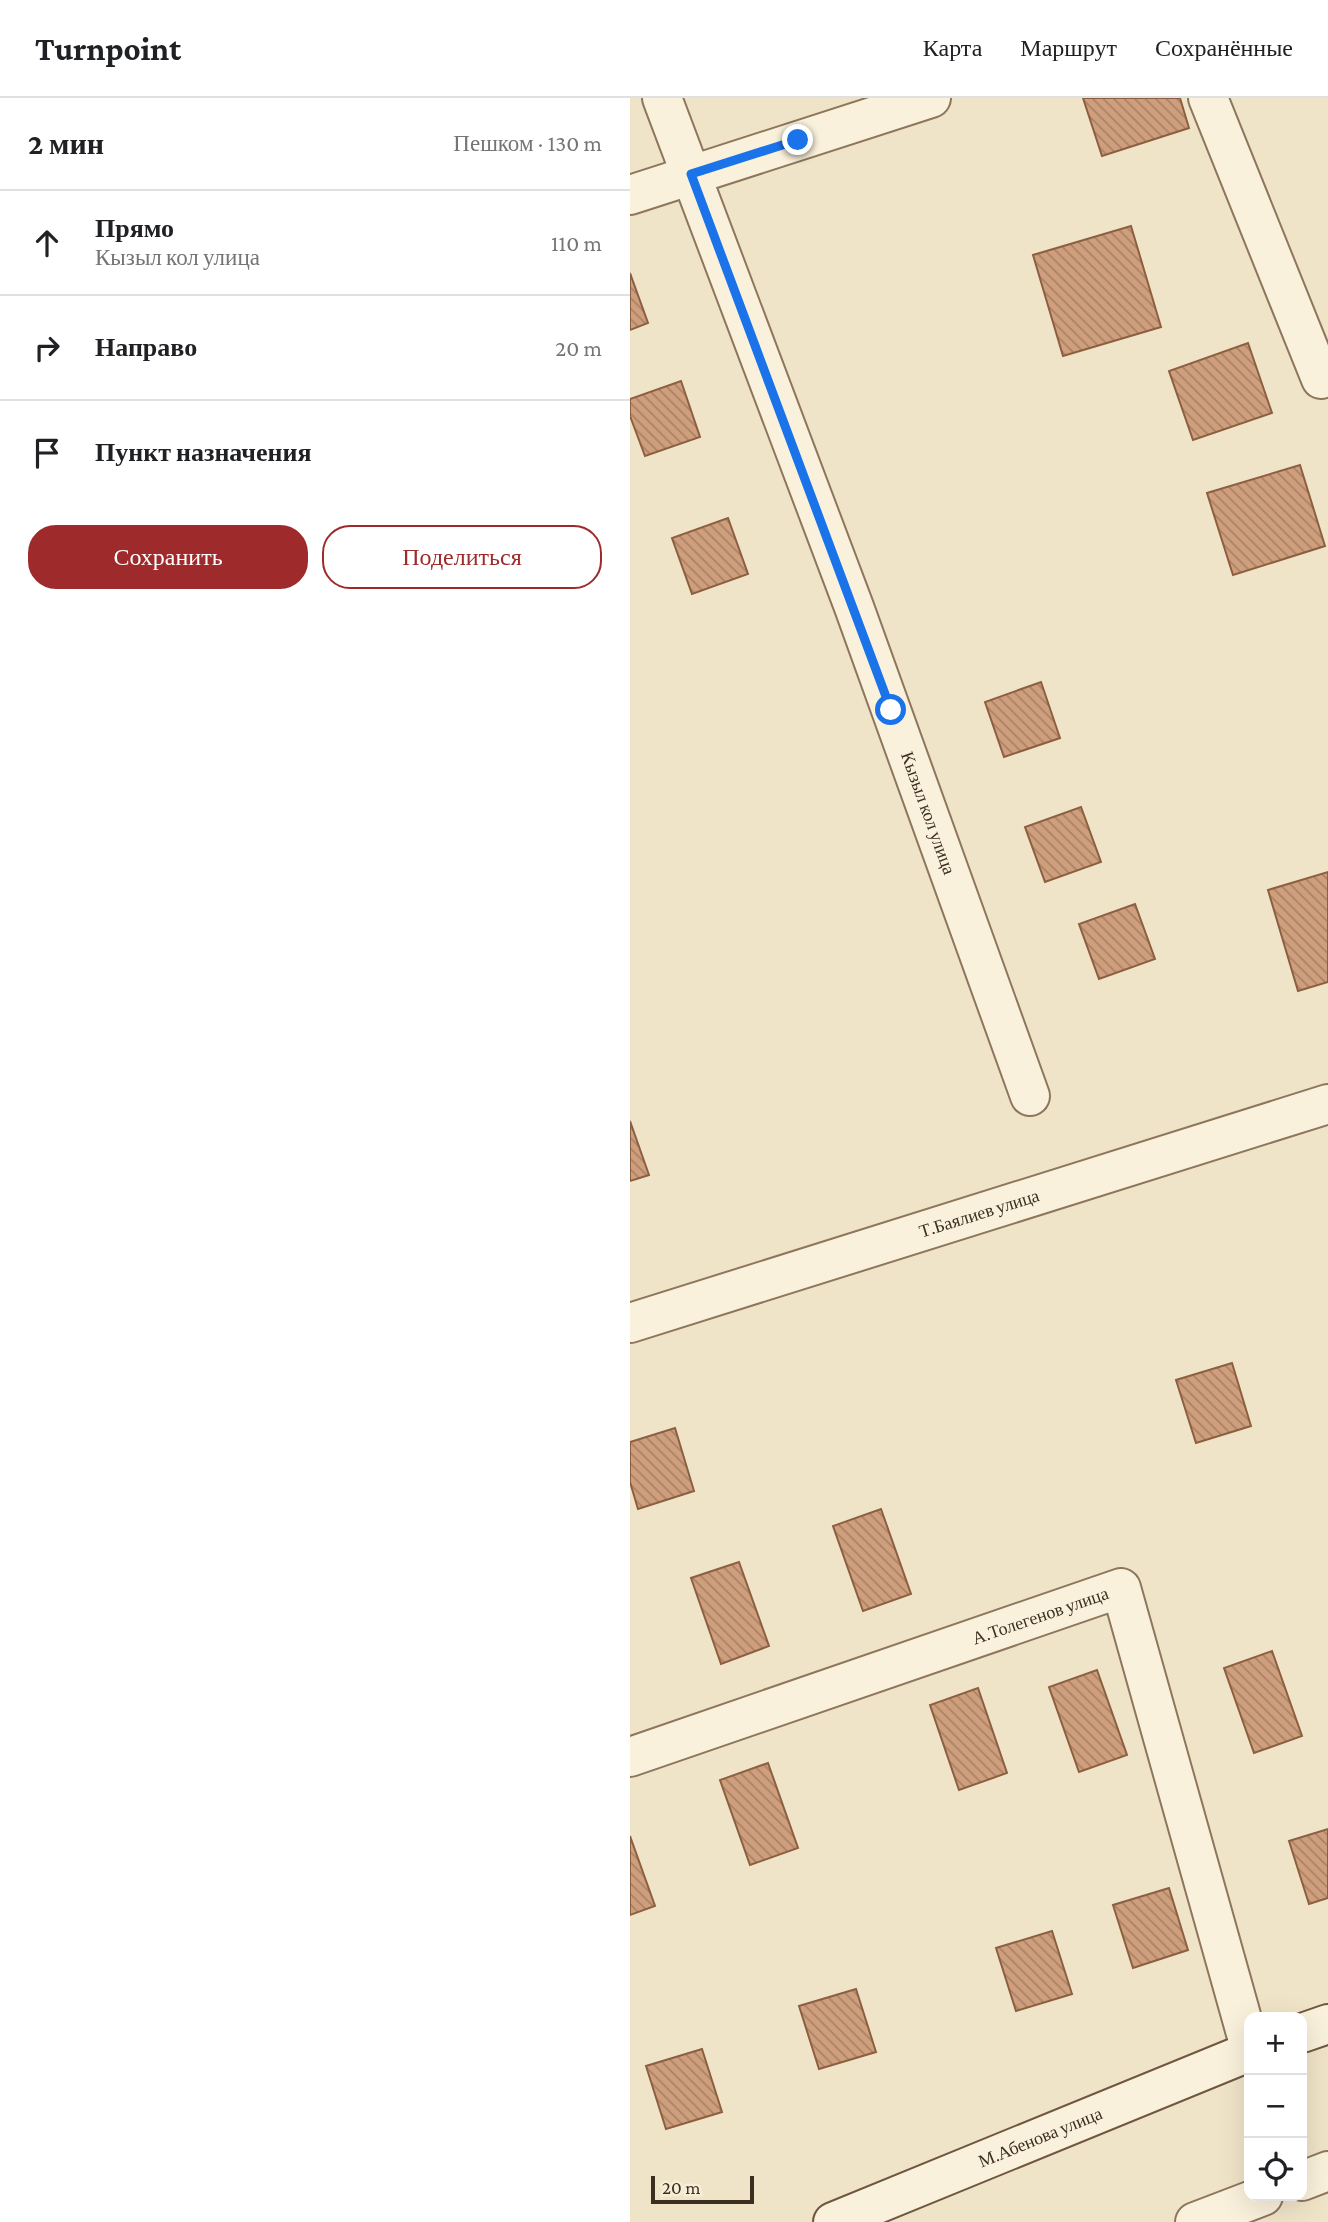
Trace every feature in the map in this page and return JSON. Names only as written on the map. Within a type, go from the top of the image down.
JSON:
[{"type":"street","name":"Кызыл кол улица","points":[[662,98],[854,607],[1030,1096]]},
{"type":"street","points":[[630,195],[931,98]]},
{"type":"street","points":[[1208,98],[1321,379]]},
{"type":"street","name":"Т.Баялиев улица","points":[[630,1323],[1328,1104]]},
{"type":"street","name":"А.Толегенов улица","points":[[630,1757],[1121,1588],[1244,2026]]},
{"type":"street","points":[[1307,2031],[1328,2024]]},
{"type":"street","name":"М.Абенова улица","points":[[833,2222],[1244,2054]]},
{"type":"street","points":[[1307,2179],[1328,2171]]},
{"type":"street","points":[[1195,2222],[1250,2201]]},
{"type":"building","points":[[1083,98],[1180,98],[1189,128],[1102,156]]},
{"type":"building","points":[[1131,226],[1161,327],[1063,356],[1033,255]]},
{"type":"building","points":[[630,273],[648,323],[630,330]]},
{"type":"building","points":[[1248,343],[1272,413],[1193,440],[1169,371]]},
{"type":"building","points":[[681,381],[700,437],[645,456],[630,416],[630,399]]},
{"type":"building","points":[[1300,465],[1325,546],[1233,575],[1207,493]]},
{"type":"building","points":[[728,518],[748,574],[692,594],[672,538]]},
{"type":"building","points":[[1041,682],[1060,738],[1004,757],[985,702]]},
{"type":"building","points":[[1081,807],[1101,862],[1045,882],[1025,827]]},
{"type":"building","points":[[1328,872],[1328,982],[1298,991],[1268,890]]},
{"type":"building","points":[[1135,904],[1155,959],[1099,979],[1079,924]]},
{"type":"building","points":[[630,1121],[649,1175],[630,1181]]},
{"type":"building","points":[[1232,1363],[1251,1426],[1196,1443],[1176,1380]]},
{"type":"building","points":[[675,1428],[694,1491],[638,1509],[630,1482],[630,1442]]},
{"type":"building","points":[[881,1509],[911,1594],[863,1611],[833,1526]]},
{"type":"building","points":[[739,1562],[769,1646],[721,1664],[691,1578]]},
{"type":"building","points":[[1272,1651],[1302,1736],[1254,1753],[1224,1668]]},
{"type":"building","points":[[1097,1670],[1127,1755],[1079,1772],[1049,1687]]},
{"type":"building","points":[[978,1688],[1007,1773],[959,1790],[930,1705]]},
{"type":"building","points":[[768,1763],[798,1848],[750,1865],[720,1780]]},
{"type":"building","points":[[1328,1829],[1328,1898],[1309,1904],[1289,1841]]},
{"type":"building","points":[[630,1836],[655,1906],[630,1915]]},
{"type":"building","points":[[1169,1888],[1188,1950],[1133,1968],[1113,1905]]},
{"type":"building","points":[[1052,1931],[1072,1994],[1016,2011],[996,1948]]},
{"type":"building","points":[[856,1989],[876,2052],[819,2069],[799,2006]]},
{"type":"building","points":[[702,2049],[722,2112],[666,2129],[646,2066]]},
{"type":"route","points":[[798,140],[691,174],[891,710]]}]
